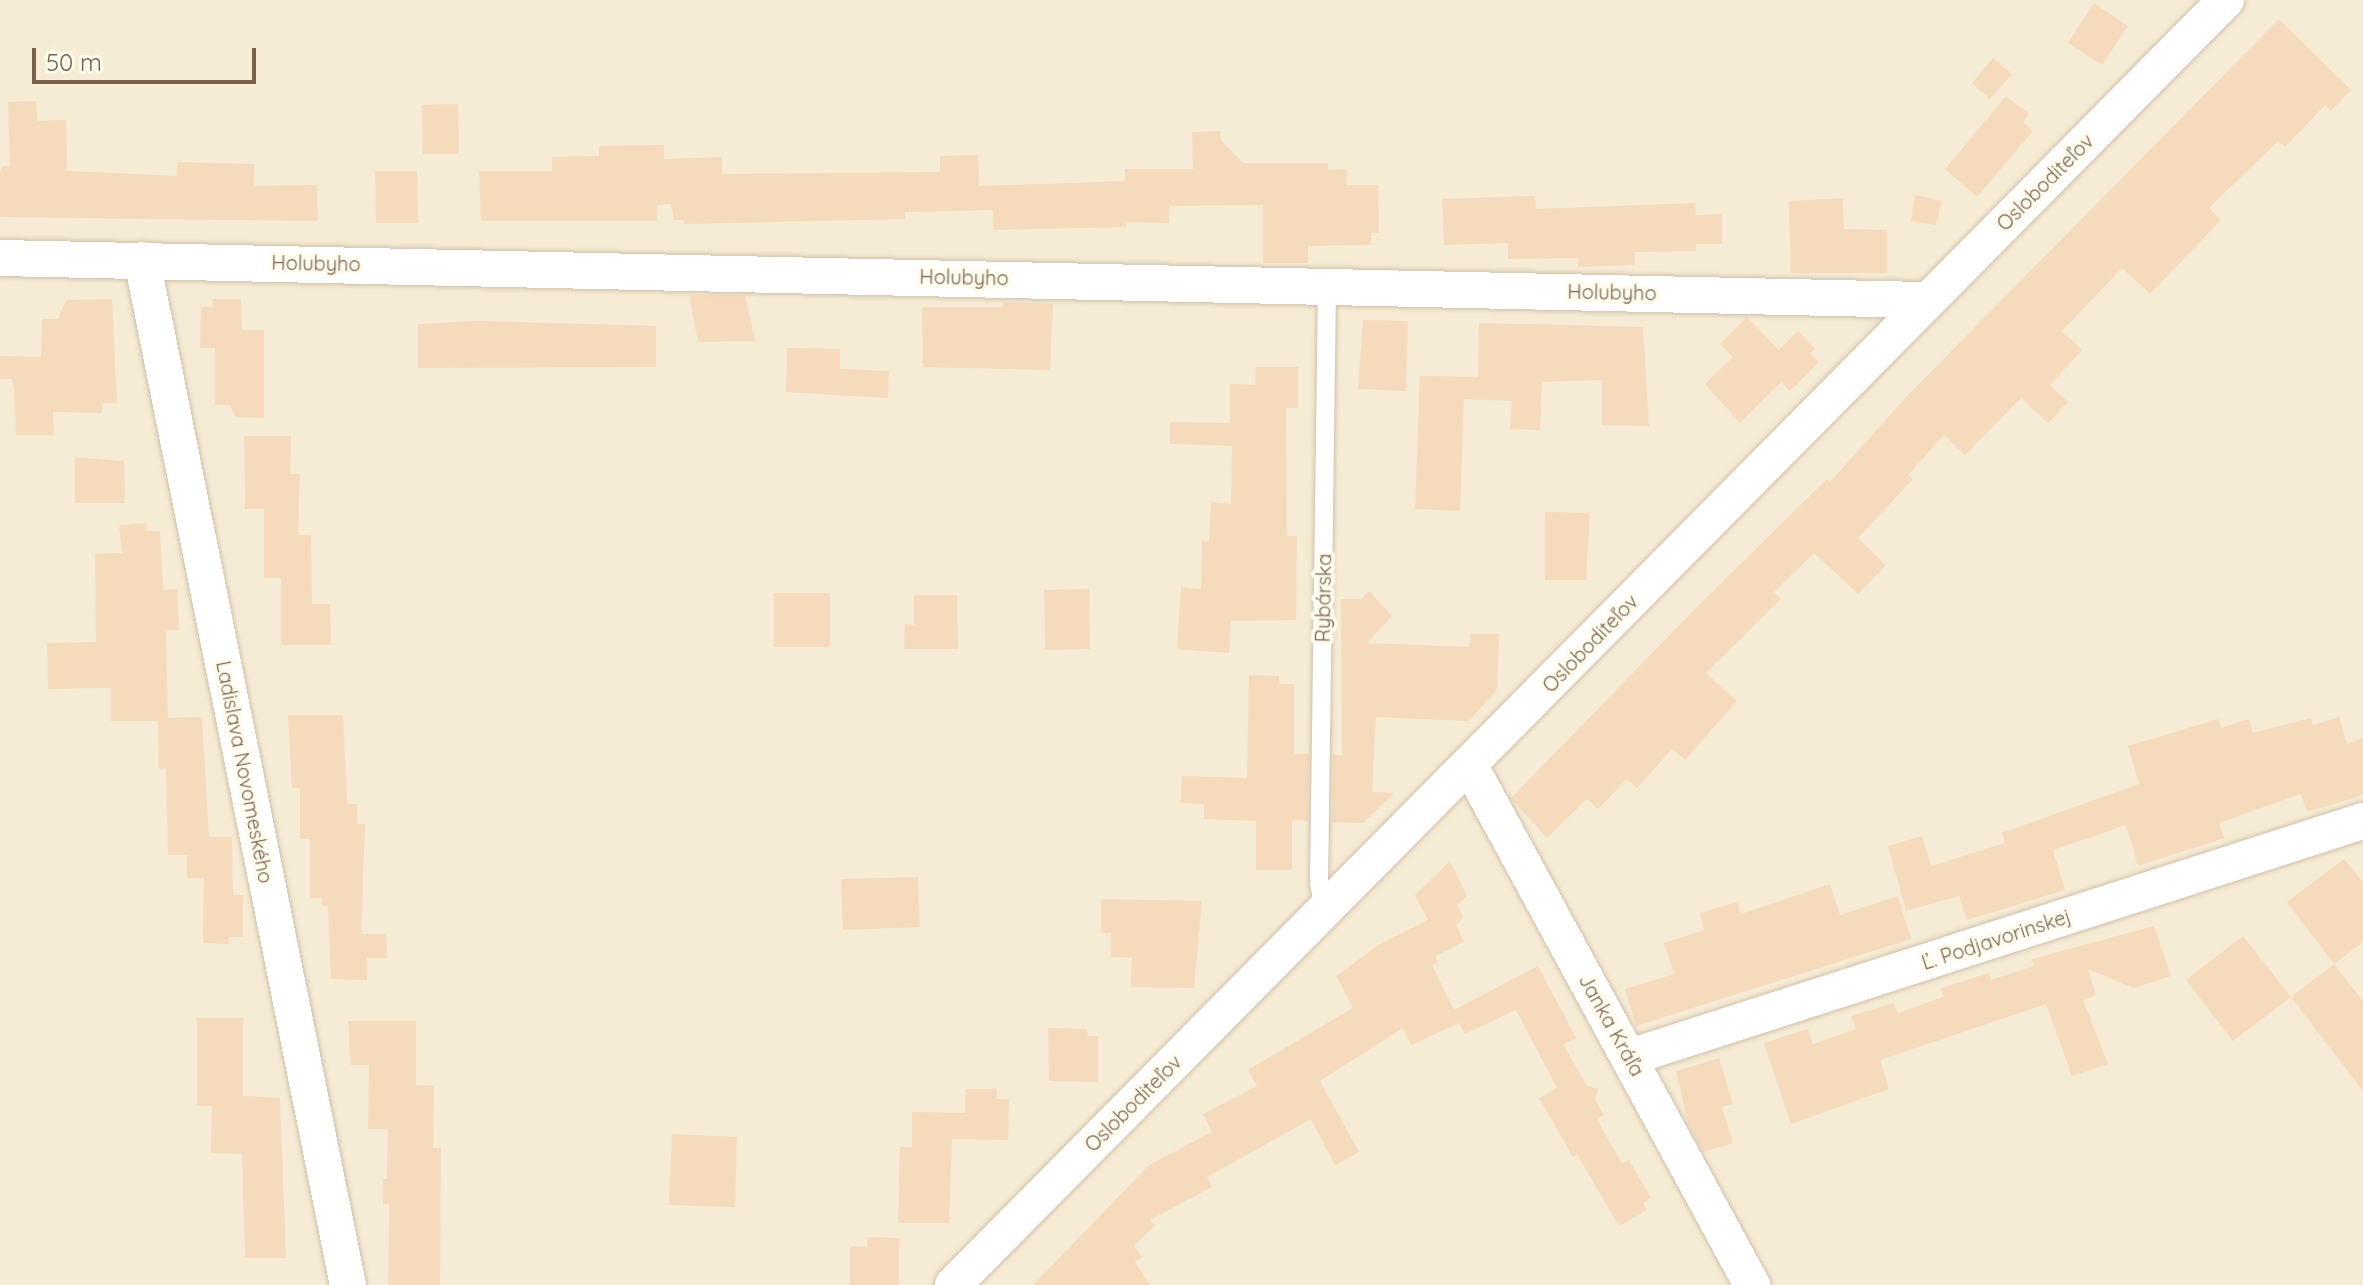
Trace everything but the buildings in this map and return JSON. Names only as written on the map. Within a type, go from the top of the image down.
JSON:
[{"type":"street","name":"Osloboditeľov","points":[[953,1285],[2226,0]]},
{"type":"street","name":"Holubyho","points":[[0,258],[1928,300]]},
{"type":"street","name":"Ladislava Novomeského","points":[[142,260],[348,1285]]},
{"type":"street","name":"Janka Kráľa","points":[[1470,766],[1752,1285]]},
{"type":"street","name":"Ľ. Podjavorinskej","points":[[1630,1057],[2363,821]]},
{"type":"lane","name":"Rybárska","points":[[1324,911],[1319,883],[1327,285]]},
{"type":"shaded area","points":[[0,0],[2363,0],[2363,1285],[0,1285]]}]
